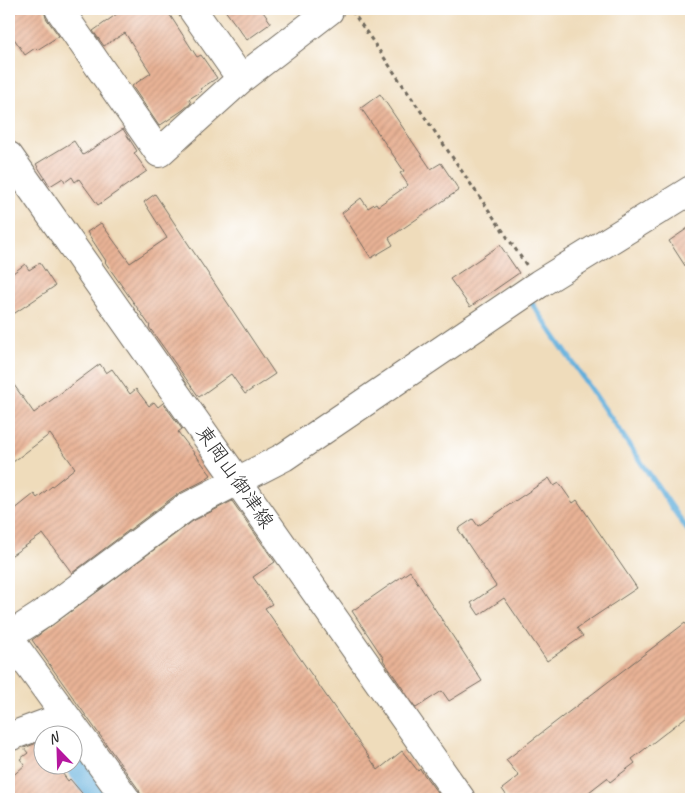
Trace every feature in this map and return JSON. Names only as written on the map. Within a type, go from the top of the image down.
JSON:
[{"type":"street","points":[[59,9],[159,153],[241,79],[329,11],[327,9]]},
{"type":"street","points":[[192,9],[241,79]]},
{"type":"street","name":"東岡山御津線","points":[[9,156],[461,799]]},
{"type":"street","points":[[126,799],[9,637],[185,508],[284,457],[539,284],[691,190]]},
{"type":"street","points":[[9,737],[65,716]]},
{"type":"path","points":[[351,9],[539,284]]},
{"type":"building","points":[[9,9],[44,9],[46,18],[59,36],[25,55],[9,31]]},
{"type":"building","points":[[124,9],[166,9],[197,57],[201,55],[217,78],[189,99],[191,103],[183,110],[159,126],[132,86],[151,73],[125,33],[104,46],[93,31]]},
{"type":"building","points":[[224,9],[261,9],[271,23],[247,40]]},
{"type":"building","points":[[380,94],[431,169],[441,163],[459,190],[389,238],[393,245],[371,258],[342,213],[361,198],[368,208],[376,203],[378,206],[408,185],[400,173],[404,171],[361,108]]},
{"type":"building","points":[[123,129],[137,151],[134,153],[147,171],[98,205],[79,179],[75,182],[72,177],[65,182],[63,178],[50,186],[36,164],[74,141],[83,155]]},
{"type":"building","points":[[155,194],[275,374],[245,394],[231,374],[199,397],[149,327],[87,232],[101,223],[130,263],[167,238],[144,202]]},
{"type":"building","points":[[691,226],[691,275],[669,241]]},
{"type":"building","points":[[500,245],[519,273],[470,307],[450,279]]},
{"type":"building","points":[[40,263],[55,286],[9,317],[9,276],[25,264],[29,270]]},
{"type":"building","points":[[100,364],[106,373],[112,369],[130,394],[136,389],[149,406],[154,402],[158,407],[163,403],[182,429],[178,432],[211,475],[176,495],[72,573],[43,534],[9,557],[9,514],[34,494],[37,498],[75,468],[50,434],[9,465],[9,378],[34,413]]},
{"type":"building","points":[[549,478],[554,486],[559,483],[573,503],[577,500],[637,588],[577,628],[583,636],[547,661],[504,598],[479,615],[471,603],[496,586],[458,529],[473,519],[478,526]]},
{"type":"building","points":[[232,501],[275,562],[253,577],[272,604],[265,608],[378,770],[402,751],[418,771],[420,769],[442,799],[142,799],[139,790],[32,640],[193,521]]},
{"type":"building","points":[[410,571],[482,681],[449,701],[442,691],[416,708],[352,611]]},
{"type":"building","points":[[685,623],[691,631],[691,713],[632,759],[635,763],[610,782],[607,778],[580,799],[509,799],[502,789],[519,776],[506,760]]},
{"type":"building","points":[[32,745],[32,776],[64,776],[68,781],[70,779],[87,799],[9,799],[9,779],[25,765],[20,759],[28,753],[24,748]]},
{"type":"waterway","points":[[689,9],[687,21],[691,38]]},
{"type":"waterway","points":[[529,299],[691,535]]},
{"type":"waterway","points":[[82,763],[109,799]]}]
